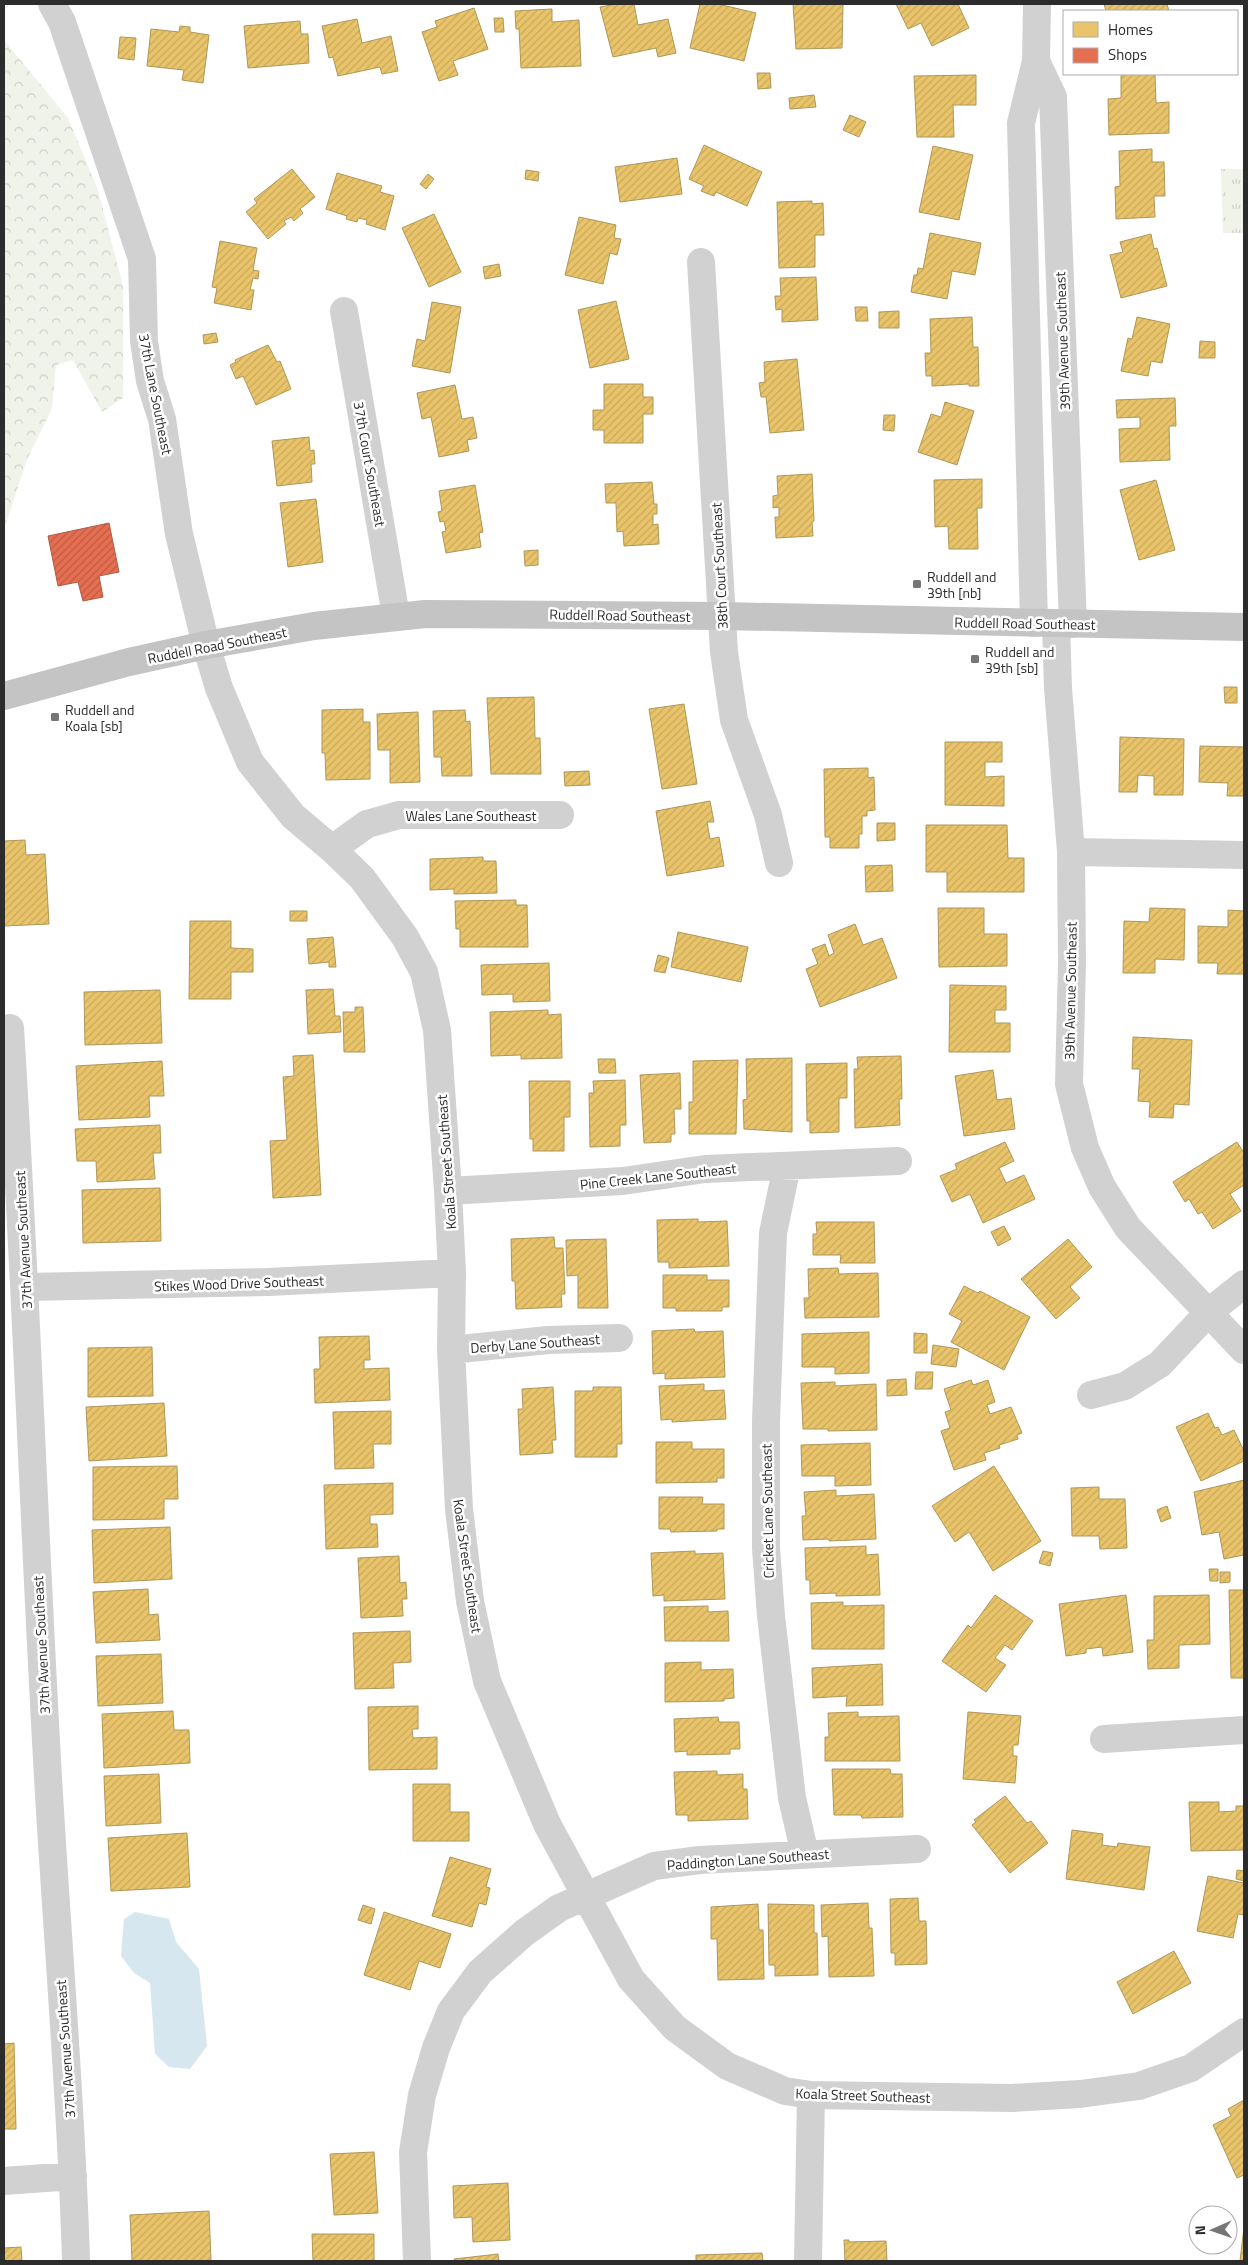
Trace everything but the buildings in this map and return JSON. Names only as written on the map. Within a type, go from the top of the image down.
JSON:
[{"type":"main road","name":"Ruddell Road Southeast","points":[[4,696],[111,666],[206,645],[314,626],[396,616],[527,614],[722,616],[1244,627]]},
{"type":"street","name":"37th Lane Southeast","points":[[52,4],[62,22],[142,259],[144,341],[150,381],[162,419],[179,534],[206,645]]},
{"type":"street","name":"39th Avenue Southeast","points":[[1037,4],[1036,61],[1021,123],[1058,688],[1071,852],[1072,962],[1068,1084],[1085,1148],[1102,1187],[1128,1228],[1209,1312]]},
{"type":"street","name":"39th Avenue Southeast","points":[[1036,61],[1053,97],[1054,624]]},
{"type":"street","name":"38th Court Southeast","points":[[701,262],[724,652],[734,720],[768,815],[779,863]]},
{"type":"street","name":"37th Court Southeast","points":[[344,311],[396,616]]},
{"type":"street","name":"Koala Street Southeast","points":[[206,645],[218,688],[250,762],[293,816],[332,849],[362,878],[405,936],[424,972],[438,1030],[452,1273],[451,1350],[460,1519],[470,1602],[487,1681],[547,1824],[630,1980],[675,2028],[727,2066],[785,2091],[811,2095],[1012,2098],[1080,2094],[1130,2087],[1191,2068],[1244,2032]]},
{"type":"street","name":"Wales Lane Southeast","points":[[332,849],[367,824],[398,815],[560,815]]},
{"type":"street","points":[[1071,852],[1244,855]]},
{"type":"street","name":"37th Avenue Southeast","points":[[10,1028],[10,1106],[25,1287],[46,1741],[73,2176],[76,2261]]},
{"type":"street","name":"Pine Creek Lane Southeast","points":[[448,1191],[623,1181],[706,1169],[898,1161]]},
{"type":"street","name":"Cricket Lane Southeast","points":[[787,1166],[773,1233],[766,1421],[766,1548],[771,1616],[792,1798],[805,1854]]},
{"type":"street","name":"Stikes Wood Drive Southeast","points":[[25,1287],[268,1282],[452,1273]]},
{"type":"street","points":[[1091,1396],[1125,1386],[1160,1364],[1209,1312],[1244,1284]]},
{"type":"street","points":[[1209,1312],[1244,1350]]},
{"type":"street","name":"Derby Lane Southeast","points":[[451,1350],[548,1340],[619,1338]]},
{"type":"street","points":[[1104,1739],[1244,1730]]},
{"type":"street","name":"Paddington Lane Southeast","points":[[417,2261],[413,2152],[422,2096],[436,2048],[451,2011],[480,1972],[524,1932],[559,1908],[654,1866],[700,1860],[916,1849]]},
{"type":"street","points":[[808,2261],[811,2095]]},
{"type":"street","points":[[4,2181],[73,2176]]},
{"type":"green space","points":[[4,40],[68,118],[98,190],[123,286],[123,398],[102,412],[73,360],[56,365],[52,408],[27,460],[4,529]]},
{"type":"green space","points":[[1221,169],[1244,169],[1244,233],[1223,233]]},
{"type":"shaded area","points":[[135,1912],[169,1919],[176,1942],[199,1969],[207,2046],[190,2069],[169,2067],[155,2054],[150,1983],[134,1973],[121,1956],[124,1919]]},
{"type":"place","name":"Ruddell and 39th [nb]","points":[[917,584]]},
{"type":"place","name":"Ruddell and 39th [sb]","points":[[975,659]]},
{"type":"place","name":"Ruddell and Koala [sb]","points":[[55,717]]}]
